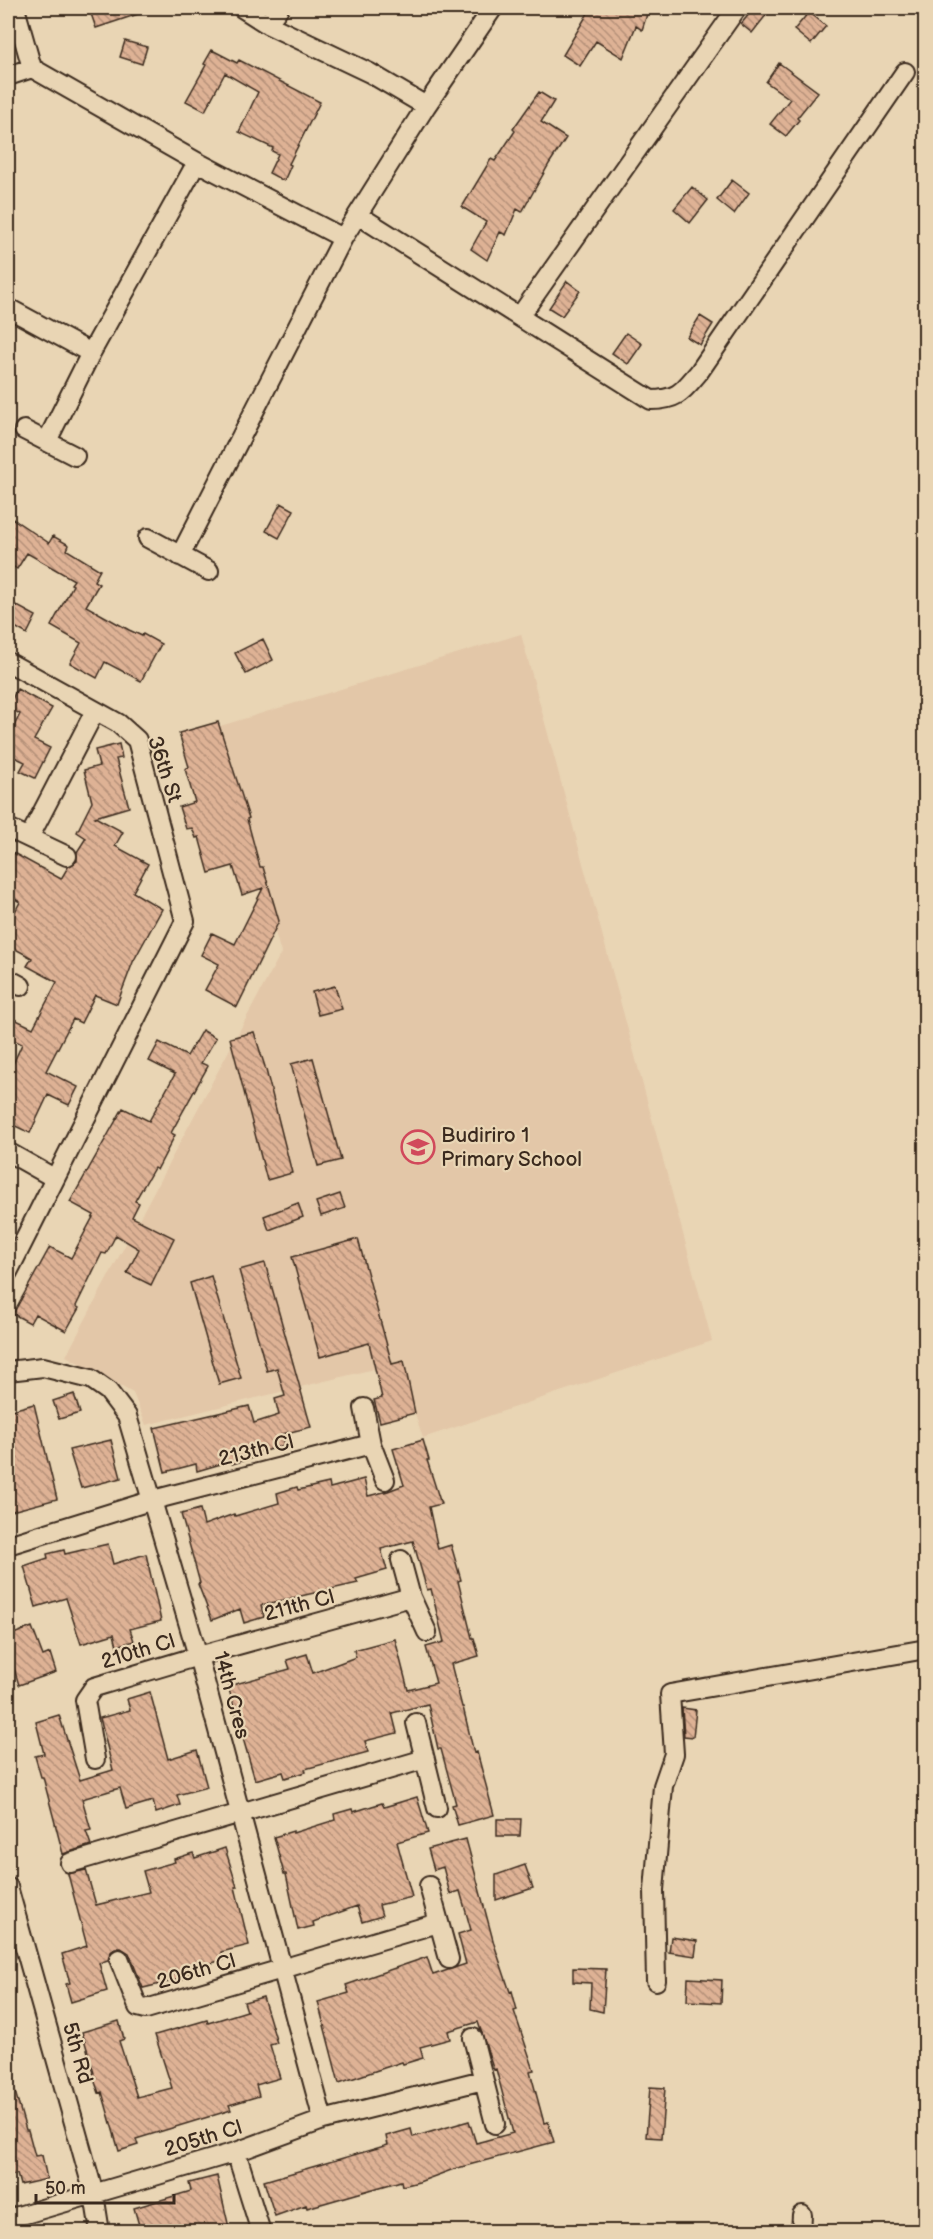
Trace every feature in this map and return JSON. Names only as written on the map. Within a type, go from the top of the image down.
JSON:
[{"type":"street","points":[[15,8],[32,68],[197,162],[344,238]]},
{"type":"street","points":[[242,8],[267,24],[370,73],[426,106]]},
{"type":"street","points":[[267,24],[279,8]]},
{"type":"street","points":[[180,556],[344,238],[426,106],[493,8]]},
{"type":"street","points":[[520,316],[737,8]]},
{"type":"street","points":[[8,76],[32,68]]},
{"type":"street","points":[[358,215],[651,400],[664,400],[678,396],[699,372],[905,72]]},
{"type":"street","points":[[46,441],[91,353],[197,162]]},
{"type":"street","points":[[8,308],[91,353]]},
{"type":"street","points":[[24,430],[75,456]]},
{"type":"street","points":[[148,538],[209,571]]},
{"type":"street","name":"36th St","points":[[8,662],[118,723],[137,740],[185,921],[54,1178]]},
{"type":"street","points":[[29,838],[95,711]]},
{"type":"street","points":[[8,828],[67,856]]},
{"type":"street","points":[[8,1152],[54,1178],[8,1272]]},
{"type":"street","name":"14th Cres","points":[[8,1371],[43,1367],[91,1379],[108,1391],[127,1416],[198,1656],[323,2120]]},
{"type":"street","points":[[364,1407],[371,1444],[385,1480]]},
{"type":"street","name":"213th Cl","points":[[8,1545],[153,1500],[371,1444]]},
{"type":"street","points":[[401,1560],[411,1597],[427,1632]]},
{"type":"street","name":"211th Cl","points":[[198,1656],[411,1597]]},
{"type":"street","points":[[656,1981],[654,1890],[663,1786],[674,1754],[670,1694],[926,1649]]},
{"type":"street","name":"210th Cl","points":[[95,1759],[85,1700],[94,1688],[198,1656]]},
{"type":"street","points":[[416,1723],[437,1808]]},
{"type":"street","points":[[69,1863],[425,1759]]},
{"type":"street","points":[[429,1886],[449,1959]]},
{"type":"street","name":"5th Rd","points":[[8,1887],[94,2194],[100,2232]]},
{"type":"street","points":[[282,1969],[438,1923]]},
{"type":"street","name":"206th Cl","points":[[119,1959],[138,2007],[146,2009],[282,1969]]},
{"type":"street","points":[[473,2038],[495,2124]]},
{"type":"street","name":"205th Cl","points":[[8,2219],[236,2152],[323,2120],[483,2080]]},
{"type":"street","points":[[236,2152],[261,2232]]},
{"type":"shaded area","name":"Budiriro 1 Primary School","points":[[521,634],[712,1341],[423,1438],[398,1363],[146,1425],[133,1393],[66,1356],[281,953],[217,727]]},
{"type":"building","points":[[89,8],[149,8],[150,10],[96,28]]},
{"type":"building","points":[[591,8],[649,8],[642,30],[636,26],[623,58],[596,41],[580,66],[563,55]]},
{"type":"building","points":[[754,8],[767,14],[752,33],[741,24]]},
{"type":"building","points":[[809,12],[826,26],[811,44],[794,30]]},
{"type":"building","points":[[125,41],[147,47],[142,64],[120,57]]},
{"type":"building","points":[[212,50],[237,63],[239,60],[320,102],[289,164],[291,165],[284,181],[269,173],[278,154],[272,151],[273,148],[239,132],[258,92],[225,73],[205,111],[186,101]]},
{"type":"building","points":[[779,63],[818,92],[786,136],[770,124],[790,99],[766,82]]},
{"type":"building","points":[[539,92],[554,101],[541,122],[566,138],[522,212],[517,209],[506,235],[500,232],[487,260],[471,249],[486,222],[462,207],[491,159],[495,161],[515,131],[513,129]]},
{"type":"building","points":[[732,180],[749,193],[734,214],[717,200]]},
{"type":"building","points":[[692,187],[708,200],[690,223],[674,209]]},
{"type":"building","points":[[567,281],[580,291],[562,316],[549,308]]},
{"type":"building","points":[[700,316],[713,324],[700,345],[687,337]]},
{"type":"building","points":[[626,333],[642,344],[628,364],[612,353]]},
{"type":"building","points":[[281,503],[294,510],[279,538],[266,531]]},
{"type":"building","points":[[13,519],[49,543],[53,536],[69,545],[67,550],[100,570],[94,581],[99,584],[86,606],[129,630],[142,636],[143,634],[161,644],[141,681],[105,662],[97,678],[70,663],[81,643],[51,626],[74,580],[27,553],[17,569],[8,563],[8,528]]},
{"type":"building","points":[[8,601],[36,616],[27,634],[8,623]]},
{"type":"building","points":[[263,639],[273,660],[246,674],[235,653]]},
{"type":"building","points":[[17,689],[52,708],[34,740],[50,748],[35,778],[20,771],[25,762],[8,754],[8,738],[20,714],[8,707]]},
{"type":"building","points":[[218,722],[249,818],[247,819],[260,867],[263,867],[279,921],[237,1007],[205,990],[219,964],[201,955],[212,933],[235,944],[263,888],[242,895],[233,866],[209,873],[199,837],[196,838],[192,828],[186,829],[179,807],[195,802],[185,769],[189,767],[179,733]]},
{"type":"building","points":[[119,744],[122,758],[116,759],[129,807],[95,817],[123,832],[115,846],[148,864],[133,892],[162,909],[133,962],[117,1004],[95,995],[81,1023],[73,1019],[46,1071],[78,1087],[69,1105],[48,1095],[30,1133],[13,1125],[16,1119],[8,1115],[8,1075],[22,1044],[8,1037],[8,1016],[33,1028],[57,982],[27,966],[32,958],[8,945],[8,925],[20,902],[8,895],[8,850],[61,879],[68,867],[77,861],[77,852],[86,838],[77,832],[92,802],[84,770],[99,766],[95,750]]},
{"type":"building","points":[[335,986],[342,1009],[318,1015],[312,992]]},
{"type":"building","points":[[202,1030],[216,1038],[201,1063],[208,1066],[171,1133],[175,1135],[157,1170],[154,1168],[135,1201],[139,1203],[132,1217],[174,1238],[151,1285],[127,1273],[139,1249],[116,1235],[106,1254],[102,1253],[76,1306],[79,1308],[66,1331],[35,1314],[30,1323],[13,1314],[50,1247],[71,1258],[94,1215],[70,1202],[123,1108],[149,1121],[175,1074],[149,1061],[159,1042],[187,1056]]},
{"type":"building","points":[[254,1032],[292,1173],[267,1180],[230,1038]]},
{"type":"building","points":[[313,1058],[341,1160],[318,1166],[291,1064]]},
{"type":"building","points":[[340,1194],[345,1208],[321,1216],[316,1202]]},
{"type":"building","points":[[298,1203],[303,1217],[269,1230],[264,1216]]},
{"type":"building","points":[[358,1239],[392,1364],[404,1361],[415,1413],[380,1422],[374,1400],[382,1398],[369,1343],[320,1357],[292,1257]]},
{"type":"building","points":[[265,1263],[311,1427],[282,1434],[285,1445],[254,1454],[255,1457],[197,1471],[196,1464],[165,1472],[154,1428],[249,1406],[254,1423],[279,1415],[275,1399],[285,1396],[277,1368],[267,1371],[239,1270]]},
{"type":"building","points":[[211,1276],[241,1378],[219,1384],[190,1283]]},
{"type":"building","points":[[74,1394],[80,1413],[59,1419],[53,1401]]},
{"type":"building","points":[[34,1404],[57,1499],[8,1512],[8,1411]]},
{"type":"building","points":[[111,1440],[121,1478],[81,1488],[69,1450]]},
{"type":"building","points":[[423,1440],[441,1504],[429,1507],[438,1549],[451,1545],[461,1580],[458,1581],[472,1638],[474,1638],[479,1656],[451,1664],[474,1753],[477,1752],[494,1815],[458,1825],[452,1805],[456,1804],[441,1749],[438,1749],[428,1704],[392,1713],[397,1733],[365,1741],[368,1752],[305,1769],[306,1772],[285,1778],[283,1772],[255,1780],[228,1686],[290,1669],[287,1660],[307,1654],[313,1673],[356,1657],[354,1650],[395,1639],[408,1690],[436,1683],[426,1647],[444,1642],[431,1589],[427,1590],[413,1541],[381,1549],[387,1570],[356,1579],[358,1583],[261,1605],[264,1617],[244,1623],[240,1609],[212,1620],[198,1584],[200,1583],[181,1514],[200,1509],[204,1525],[234,1514],[235,1516],[279,1503],[277,1493],[297,1487],[298,1490],[329,1483],[330,1488],[364,1479],[368,1496],[388,1491],[404,1485],[393,1449]]},
{"type":"building","points":[[108,1544],[113,1564],[146,1554],[161,1621],[130,1629],[134,1641],[117,1646],[114,1634],[81,1644],[66,1598],[36,1607],[24,1566],[48,1558],[47,1554],[64,1550],[65,1554]]},
{"type":"building","points":[[32,1627],[43,1656],[50,1653],[56,1672],[19,1685],[8,1649],[8,1636]]},
{"type":"building","points":[[150,1692],[168,1759],[197,1750],[207,1787],[177,1795],[180,1805],[156,1813],[153,1801],[126,1809],[120,1788],[82,1799],[91,1830],[86,1831],[91,1845],[63,1854],[43,1777],[41,1777],[35,1756],[44,1754],[36,1722],[59,1715],[80,1780],[113,1770],[100,1718],[130,1710],[127,1699]]},
{"type":"building","points":[[682,1708],[696,1710],[693,1737],[684,1736]]},
{"type":"building","points":[[417,1797],[428,1833],[397,1842],[412,1897],[379,1905],[382,1916],[362,1922],[357,1906],[313,1922],[314,1926],[298,1930],[286,1874],[284,1874],[274,1837],[335,1820],[334,1814],[352,1809],[353,1812],[382,1803],[384,1807]]},
{"type":"building","points":[[497,1819],[521,1819],[520,1836],[497,1836]]},
{"type":"building","points":[[466,1839],[494,1944],[510,1992],[512,1991],[517,2010],[514,2011],[534,2070],[530,2071],[544,2123],[548,2122],[554,2142],[454,2169],[419,2182],[402,2186],[401,2181],[307,2208],[306,2205],[275,2216],[264,2181],[388,2145],[386,2136],[411,2129],[413,2137],[469,2121],[476,2143],[513,2133],[496,2069],[494,2070],[478,2022],[448,2031],[450,2039],[420,2047],[423,2058],[403,2064],[402,2062],[339,2083],[318,2002],[349,1993],[346,1985],[427,1957],[433,1975],[466,1964],[458,1934],[471,1930],[460,1891],[450,1894],[443,1867],[434,1870],[428,1849]]},
{"type":"building","points":[[225,1848],[237,1887],[235,1887],[249,1945],[221,1952],[223,1960],[189,1969],[190,1977],[143,1988],[129,1953],[121,1948],[115,1948],[108,1960],[99,1963],[107,1991],[71,2002],[66,1984],[70,1983],[62,1954],[87,1946],[68,1874],[86,1870],[96,1905],[149,1892],[143,1871],[175,1862],[174,1859],[193,1853],[195,1858]]},
{"type":"building","points":[[525,1865],[533,1888],[496,1900],[496,1875]]},
{"type":"building","points":[[671,1937],[697,1941],[695,1956],[669,1952]]},
{"type":"building","points":[[573,1968],[606,1969],[603,2012],[590,2009],[591,1983],[573,1982]]},
{"type":"building","points":[[688,1978],[722,1980],[721,2003],[687,2001]]},
{"type":"building","points":[[263,1997],[277,2043],[270,2045],[280,2078],[256,2085],[259,2096],[229,2105],[231,2110],[136,2139],[138,2145],[119,2151],[102,2092],[99,2093],[92,2074],[94,2073],[82,2032],[119,2021],[124,2039],[119,2041],[137,2097],[172,2088],[155,2035],[247,2011],[244,2002]]},
{"type":"building","points":[[8,2081],[12,2081],[35,2156],[42,2155],[47,2179],[20,2185],[17,2174],[8,2177]]},
{"type":"building","points":[[650,2087],[665,2088],[661,2138],[646,2137]]},
{"type":"building","points":[[217,2176],[230,2232],[141,2232],[134,2208],[191,2191],[189,2183]]},
{"type":"place","name":"Budiriro 1 Primary School","points":[[418,1147]]}]
